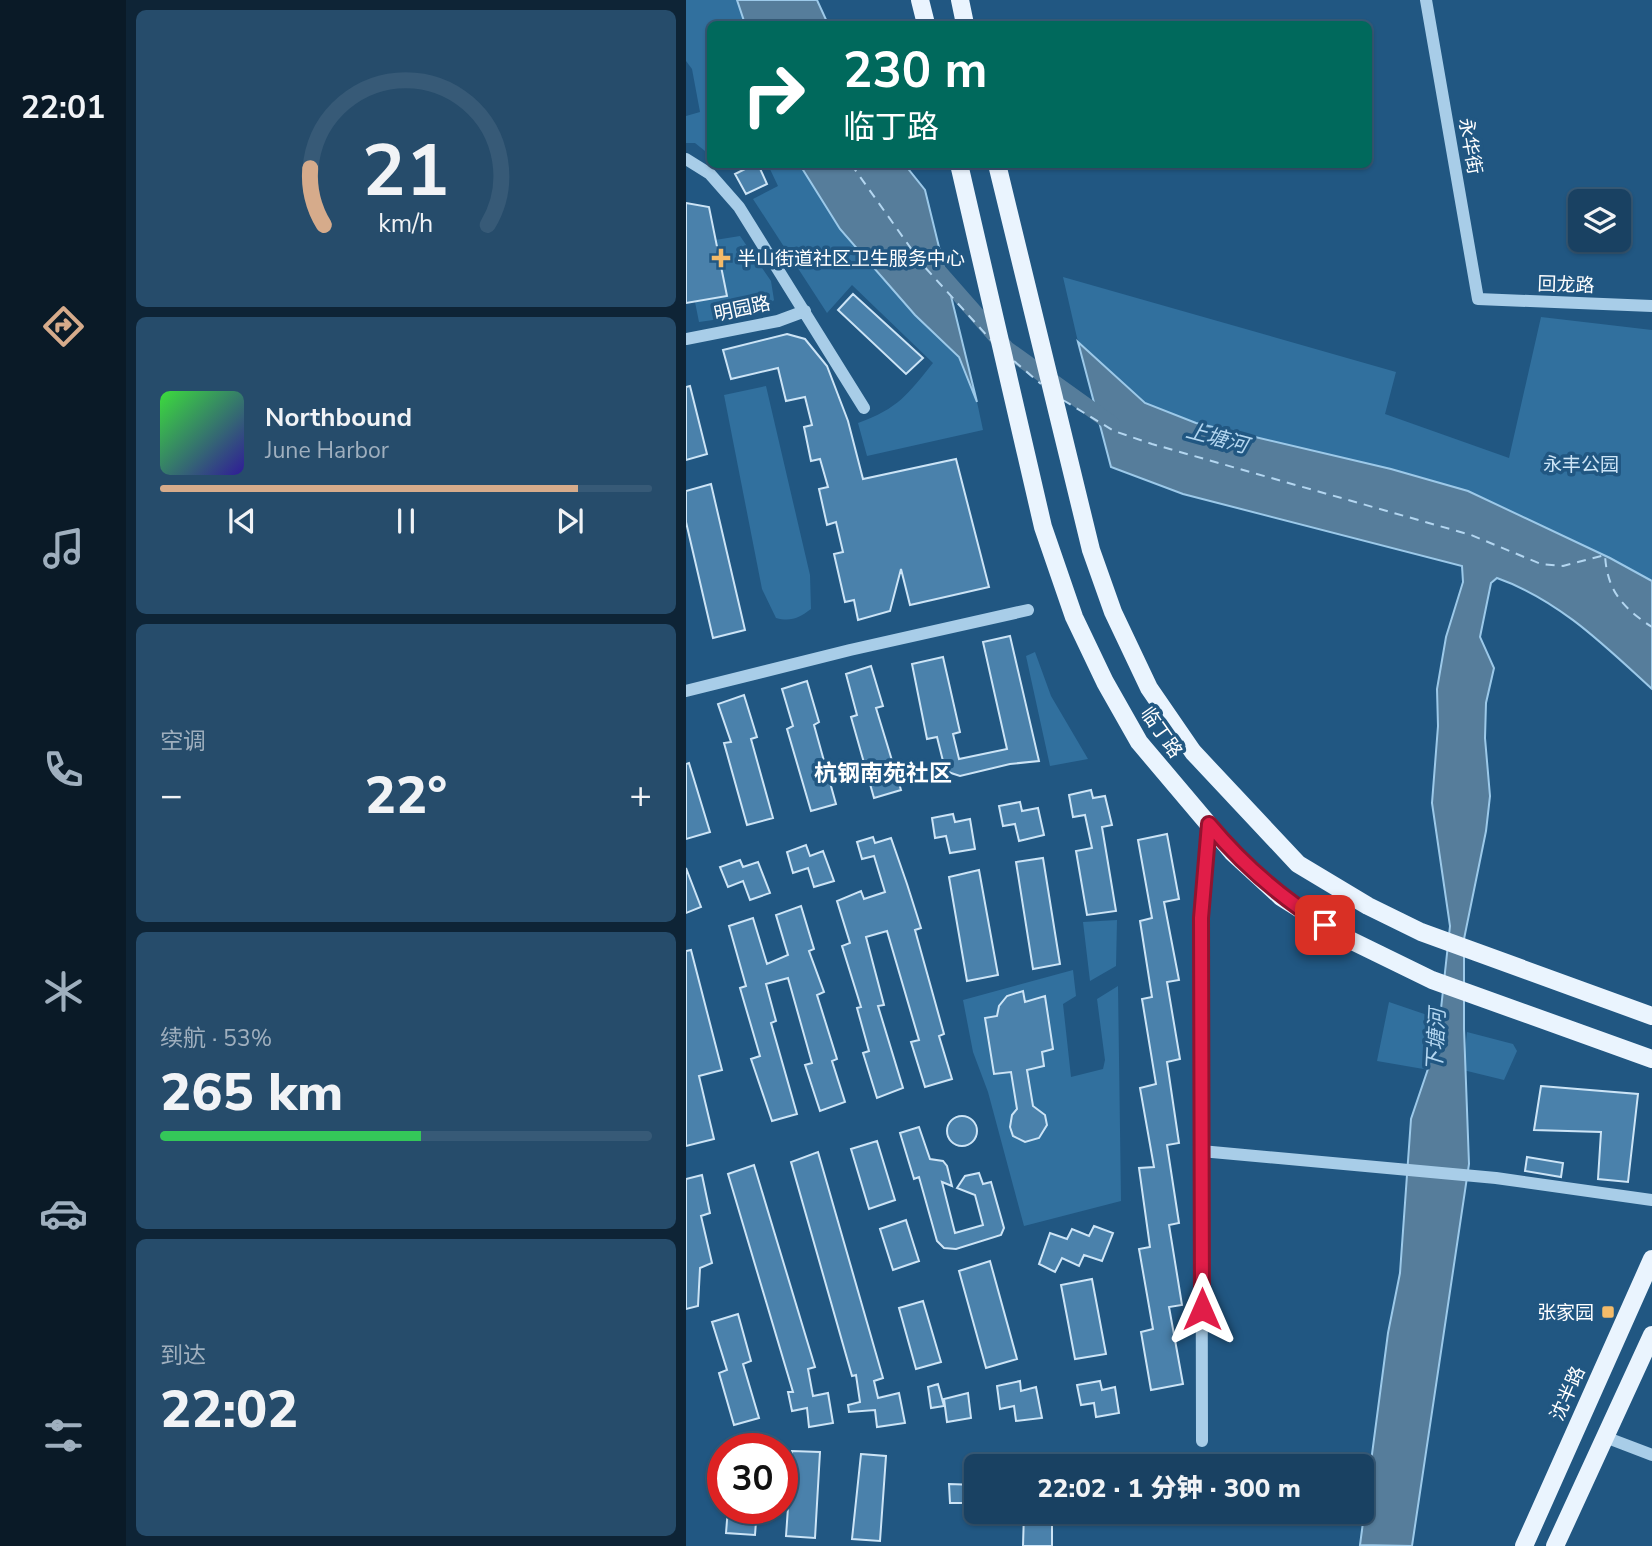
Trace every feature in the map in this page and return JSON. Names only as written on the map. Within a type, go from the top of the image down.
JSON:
[{"type":"main road","points":[[920,0],[925,21]]},
{"type":"main road","points":[[960,0],[964,21]]},
{"type":"main road","name":"临丁路","points":[[960,168],[1043,527],[1074,617],[1105,682],[1139,742],[1232,852],[1281,897],[1348,939],[1432,980],[1475,997],[1652,1059]]},
{"type":"main road","name":"临丁路","points":[[998,168],[1091,550],[1113,612],[1149,688],[1194,752],[1298,864],[1421,932],[1652,1016]]},
{"type":"main road","name":"沈半路","points":[[1524,1546],[1652,1259]]},
{"type":"main road","points":[[1555,1546],[1652,1335]]},
{"type":"street","name":"永华街","points":[[1426,0],[1478,299]]},
{"type":"street","points":[[686,159],[710,174],[739,206],[864,408]]},
{"type":"street","name":"回龙路","points":[[1478,299],[1652,306]]},
{"type":"street","name":"明园路","points":[[686,339],[778,321],[805,311]]},
{"type":"street","points":[[686,691],[850,649],[1028,610]]},
{"type":"street","points":[[1202,1441],[1201,918],[1209,824]]},
{"type":"street","points":[[1201,1151],[1496,1178],[1652,1199]]},
{"type":"street","points":[[1605,1437],[1652,1455]]},
{"type":"green space","points":[[686,0],[737,0],[744,21],[707,21],[707,153],[695,143],[686,143],[686,116],[700,112],[692,69],[686,61]]},
{"type":"green space","points":[[769,168],[802,168],[840,229],[915,315],[959,357],[977,402],[983,430],[867,456],[858,423],[893,406],[933,363],[852,285],[827,313],[753,199],[778,186]]},
{"type":"green space","points":[[740,236],[771,281],[774,300],[762,313],[699,322],[695,302],[726,296],[715,240]]},
{"type":"green space","name":"永丰公园","points":[[1063,277],[1396,372],[1385,414],[1509,458],[1541,317],[1652,330],[1652,581],[1610,558],[1468,491],[1391,469],[1196,423],[1145,403],[1078,342]]},
{"type":"green space","points":[[766,386],[810,575],[811,609],[791,619],[776,618],[762,589],[724,395]]},
{"type":"green space","points":[[1035,652],[1051,696],[1088,759],[1050,766],[1026,656]]},
{"type":"green space","points":[[1117,920],[1116,966],[1090,981],[1083,922]]},
{"type":"green space","points":[[1073,970],[1076,996],[1063,1004],[1071,1077],[1103,1069],[1105,1060],[1097,999],[1118,986],[1121,1201],[1024,1226],[988,1092],[973,1052],[963,1000]]},
{"type":"green space","points":[[1389,1002],[1439,1019],[1435,1071],[1377,1061]]},
{"type":"green space","points":[[1467,1032],[1513,1044],[1517,1051],[1504,1080],[1463,1070]]},
{"type":"water","points":[[737,0],[817,0],[827,21],[744,21]]},
{"type":"water","points":[[802,168],[907,168],[925,190],[977,402],[959,357],[915,315],[840,229]]},
{"type":"water","name":"下塘河","points":[[1078,342],[1145,403],[1196,423],[1391,469],[1468,491],[1610,558],[1652,581],[1652,689],[1561,611],[1541,598],[1497,578],[1491,583],[1480,637],[1494,668],[1486,703],[1485,738],[1490,796],[1486,831],[1464,939],[1469,1164],[1412,1546],[1360,1545],[1363,1524],[1374,1524],[1372,1454],[1388,1333],[1400,1273],[1411,1119],[1431,1060],[1440,1018],[1450,926],[1432,803],[1438,726],[1437,689],[1446,637],[1463,582],[1462,566],[1183,494],[1111,467]]},
{"type":"building","points":[[747,168],[760,168],[767,184],[746,194],[735,174]]},
{"type":"building","points":[[686,203],[709,207],[727,296],[686,303]]},
{"type":"building","points":[[853,294],[923,358],[906,374],[838,310]]},
{"type":"building","points":[[787,334],[805,339],[827,366],[848,421],[863,479],[956,459],[989,587],[910,605],[901,569],[890,611],[858,620],[854,600],[845,602],[834,554],[843,552],[836,522],[827,525],[819,489],[828,487],[820,459],[811,461],[804,427],[812,425],[805,397],[786,401],[778,368],[731,379],[723,350]]},
{"type":"building","points":[[690,386],[707,454],[686,460],[686,387]]},
{"type":"building","points":[[711,484],[745,630],[713,638],[686,522],[686,491]]},
{"type":"building","points":[[1010,636],[1039,761],[1010,764],[960,776],[951,773],[945,769],[937,737],[927,739],[912,664],[943,657],[960,732],[953,734],[959,759],[1007,749],[983,642]]},
{"type":"building","points":[[871,666],[883,706],[876,708],[901,790],[874,798],[851,717],[857,715],[846,674]]},
{"type":"building","points":[[807,681],[819,722],[814,725],[836,804],[811,811],[787,729],[793,726],[782,689]]},
{"type":"building","points":[[744,695],[757,737],[751,739],[773,818],[747,825],[724,743],[731,742],[718,704]]},
{"type":"building","points":[[689,763],[710,832],[686,839],[686,764]]},
{"type":"building","points":[[1091,790],[1093,798],[1105,796],[1112,825],[1102,827],[1116,911],[1087,915],[1076,851],[1092,848],[1085,815],[1073,817],[1069,795]]},
{"type":"building","points":[[1020,802],[1022,811],[1038,808],[1044,835],[1019,841],[1015,824],[1003,826],[999,806]]},
{"type":"building","points":[[953,814],[955,822],[970,819],[975,849],[950,853],[946,836],[935,838],[932,818]]},
{"type":"building","points":[[1167,834],[1179,899],[1164,902],[1179,980],[1167,982],[1180,1059],[1167,1062],[1179,1143],[1167,1145],[1179,1223],[1169,1225],[1182,1305],[1169,1307],[1183,1384],[1151,1390],[1141,1332],[1153,1329],[1139,1249],[1150,1247],[1139,1168],[1154,1167],[1140,1088],[1156,1084],[1142,999],[1152,997],[1140,921],[1152,918],[1138,840]]},
{"type":"building","points":[[873,837],[875,843],[891,838],[907,884],[921,928],[915,930],[944,1034],[939,1036],[952,1079],[925,1087],[911,1042],[919,1040],[887,931],[866,937],[884,1005],[878,1006],[903,1088],[877,1098],[863,1053],[869,1051],[857,1008],[861,1007],[842,946],[850,943],[837,901],[861,891],[864,899],[885,892],[874,856],[862,859],[857,842]]},
{"type":"building","points":[[806,845],[810,856],[823,851],[834,881],[814,887],[808,868],[793,873],[787,852]]},
{"type":"building","points":[[1043,858],[1060,964],[1033,969],[1016,862]]},
{"type":"building","points":[[740,860],[743,867],[758,862],[770,893],[750,900],[743,881],[728,887],[720,867]]},
{"type":"building","points":[[686,868],[701,907],[686,913]]},
{"type":"building","points":[[979,870],[998,975],[967,981],[949,877]]},
{"type":"building","points":[[801,906],[814,949],[809,951],[824,992],[817,995],[837,1059],[832,1061],[845,1102],[820,1111],[805,1065],[812,1063],[788,978],[766,984],[776,1021],[771,1023],[797,1114],[772,1121],[751,1059],[760,1056],[740,988],[746,986],[729,926],[753,918],[767,964],[788,955],[776,915]]},
{"type":"building","points":[[691,950],[722,1070],[699,1076],[714,1139],[686,1146],[686,951]]},
{"type":"building","points":[[1023,991],[1025,1002],[1045,996],[1053,1049],[1042,1052],[1044,1066],[1027,1070],[1033,1106],[1045,1115],[1047,1125],[1039,1138],[1025,1142],[1013,1136],[1010,1127],[1012,1115],[1017,1109],[1011,1072],[994,1074],[985,1018],[997,1016],[999,1006],[1007,996]]},
{"type":"building","points":[[1541,1086],[1638,1094],[1628,1182],[1598,1179],[1601,1132],[1534,1130]]},
{"type":"building","points":[[962,1116],[972,1121],[977,1131],[972,1141],[962,1146],[952,1141],[947,1131],[952,1121]]},
{"type":"building","points":[[919,1127],[930,1159],[943,1161],[947,1166],[952,1186],[942,1182],[955,1233],[983,1225],[975,1195],[957,1188],[965,1176],[979,1173],[983,1184],[991,1182],[1004,1228],[1001,1235],[956,1249],[944,1248],[937,1241],[919,1177],[914,1179],[900,1133]]},
{"type":"building","points":[[877,1141],[895,1200],[869,1209],[851,1149]]},
{"type":"building","points":[[818,1152],[883,1378],[874,1381],[878,1398],[899,1393],[905,1423],[877,1427],[875,1410],[849,1412],[848,1405],[860,1402],[856,1375],[852,1376],[791,1162]]},
{"type":"building","points":[[1527,1157],[1563,1163],[1561,1177],[1525,1171]]},
{"type":"building","points":[[754,1165],[815,1367],[808,1369],[813,1396],[828,1393],[833,1423],[809,1427],[807,1408],[792,1411],[788,1392],[793,1392],[728,1174]]},
{"type":"building","points":[[702,1175],[710,1213],[701,1216],[712,1263],[700,1268],[698,1306],[686,1309],[686,1179]]},
{"type":"building","points":[[906,1220],[919,1261],[893,1270],[880,1229]]},
{"type":"building","points":[[1094,1226],[1113,1233],[1102,1261],[1084,1255],[1079,1266],[1062,1258],[1055,1272],[1039,1264],[1050,1233],[1067,1239],[1072,1229],[1089,1236]]},
{"type":"building","points":[[990,1261],[1017,1359],[986,1368],[959,1271]]},
{"type":"building","points":[[1092,1279],[1106,1354],[1075,1359],[1061,1285]]},
{"type":"building","points":[[923,1301],[941,1362],[916,1369],[899,1308]]},
{"type":"building","points":[[738,1314],[751,1361],[743,1364],[759,1418],[734,1425],[719,1373],[727,1370],[712,1322]]},
{"type":"building","points":[[1020,1381],[1021,1391],[1036,1387],[1042,1418],[1016,1421],[1014,1406],[1000,1409],[997,1386]]},
{"type":"building","points":[[1100,1381],[1102,1390],[1115,1387],[1119,1413],[1096,1417],[1094,1403],[1081,1405],[1077,1385]]},
{"type":"building","points":[[938,1384],[944,1406],[931,1408],[928,1387]]},
{"type":"building","points":[[968,1393],[971,1418],[947,1422],[944,1399]]},
{"type":"building","points":[[798,1451],[820,1452],[815,1538],[786,1536],[787,1524],[798,1524]]},
{"type":"building","points":[[861,1454],[886,1456],[880,1541],[852,1539]]},
{"type":"building","points":[[949,1484],[964,1485],[964,1503],[950,1503]]},
{"type":"building","points":[[727,1524],[756,1524],[755,1535],[726,1533]]},
{"type":"building","points":[[1024,1524],[1052,1524],[1052,1546],[1023,1546]]},
{"type":"waterway","name":"上塘河","points":[[934,266],[1007,349],[1112,424]]},
{"type":"ferry route","points":[[854,168],[922,264],[991,340]]},
{"type":"ferry route","points":[[1014,361],[1041,384]]},
{"type":"ferry route","points":[[1063,400],[1114,431],[1471,535],[1541,564],[1563,566],[1605,555],[1609,579],[1618,597],[1652,627]]},
{"type":"place","name":"半山街道社区卫生服务中心","points":[[721,258]]},
{"type":"place","name":"张家园","points":[[1608,1312]]},
{"type":"district","name":"杭钢南苑社区","points":[[883,773]]},
{"type":"route","points":[[1202,1309],[1201,918],[1209,824],[1232,852],[1281,897],[1325,925]]}]
